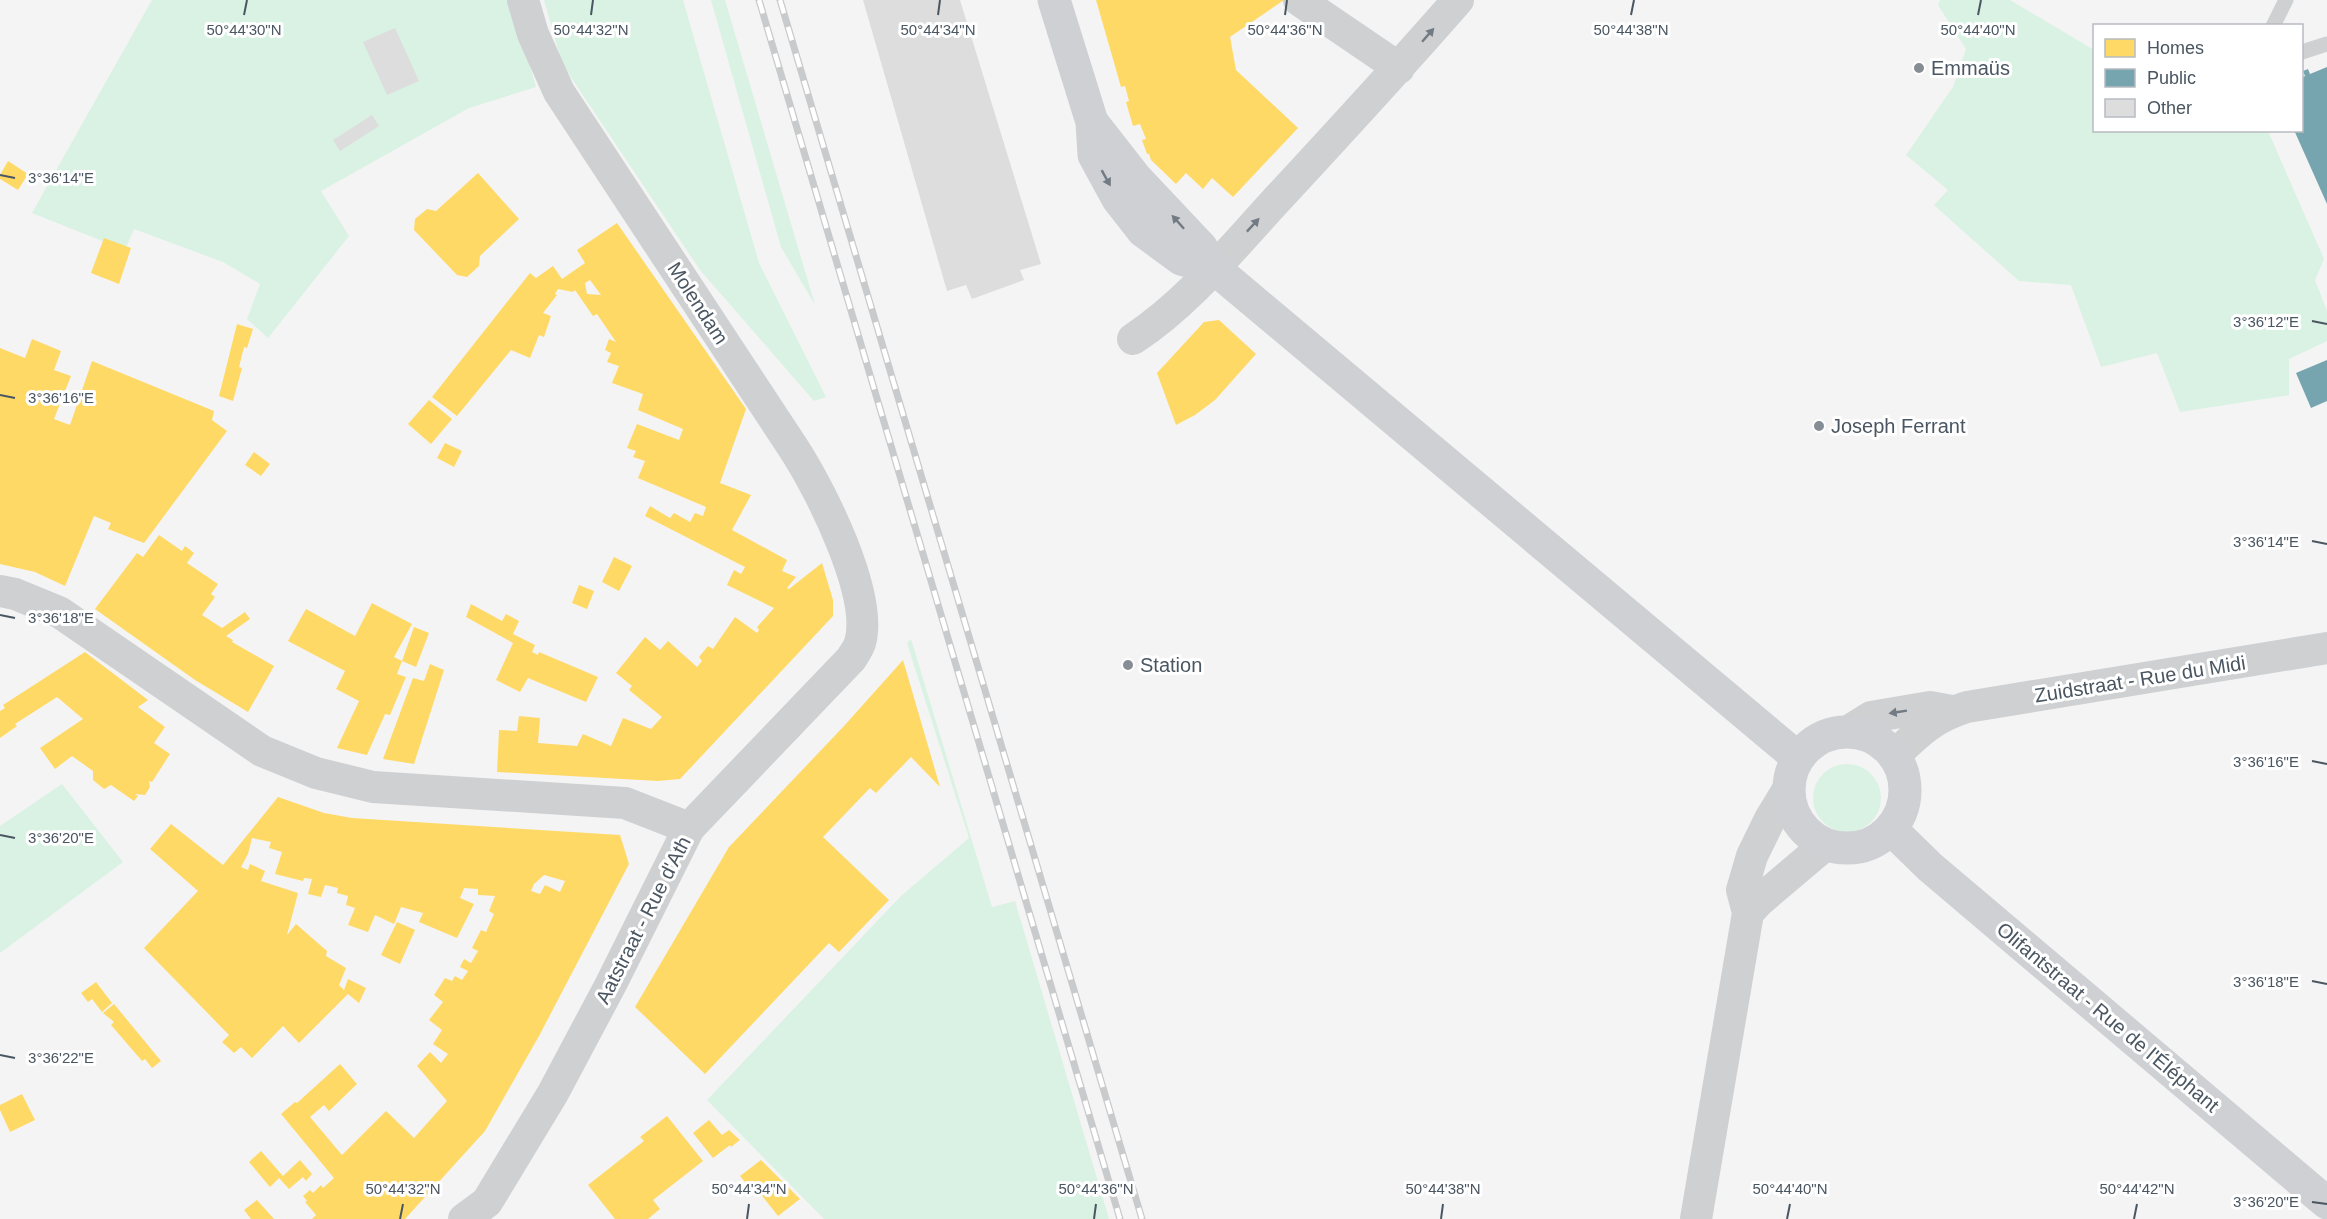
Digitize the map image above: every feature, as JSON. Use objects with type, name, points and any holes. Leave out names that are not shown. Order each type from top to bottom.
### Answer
[{"type":"street","name":"Molendam","points":[[523,0],[533,34],[559,92],[804,465],[823,500],[855,581],[861,611]]},
{"type":"street","points":[[1054,0],[1092,122],[1094,155],[1118,199],[1143,231],[1181,259],[1214,268],[1798,758]]},
{"type":"street","points":[[1299,0],[1399,68]]},
{"type":"street","points":[[1133,339],[1171,310],[1214,268],[1399,68],[1458,0]]},
{"type":"street","points":[[0,591],[15,594],[59,612],[262,751],[316,773],[373,787],[625,803],[689,828]]},
{"type":"street","name":"Aatstraat - Rue d'Ath","points":[[483,1213],[553,1092],[611,984],[689,828],[851,659],[860,643],[861,611]]},
{"type":"street","name":"Zuidstraat - Rue du Midi","points":[[1895,755],[1927,725],[1953,711],[1967,707],[2327,648]]},
{"type":"street","name":"Zuidstraat - Rue du Midi","points":[[1847,732],[1871,717],[1930,707],[1953,711]]},
{"type":"street","points":[[1696,1219],[1748,914],[1742,890],[1752,856],[1770,819],[1788,791],[1792,771],[1798,758],[1816,741],[1830,734],[1847,732],[1863,734],[1883,743],[1895,755],[1905,776],[1906,797],[1902,813],[1878,842],[1854,849],[1839,850],[1806,832],[1795,815],[1788,791]]},
{"type":"street","name":"Olifantstraat - Rue de l'Éléphant","points":[[1891,829],[1930,867],[2327,1203]]},
{"type":"street","points":[[1748,914],[1759,901],[1825,844]]},
{"type":"lane","points":[[2274,24],[2286,0]]},
{"type":"lane","points":[[2303,51],[2327,44]]},
{"type":"green space","points":[[152,0],[511,0],[536,87],[469,108],[321,191],[349,236],[268,338],[247,319],[260,284],[223,262],[134,229],[125,250],[32,213]]},
{"type":"green space","points":[[544,0],[683,0],[759,263],[826,397],[814,401],[700,270],[562,64]]},
{"type":"green space","points":[[711,0],[725,0],[815,305],[781,247]]},
{"type":"green space","points":[[1940,0],[2010,0],[2093,49],[2093,132],[2268,132],[2324,259],[2315,280],[2327,311],[2327,341],[2289,359],[2289,395],[2180,412],[2157,353],[2101,367],[2071,285],[2019,281],[1934,205],[1948,190],[1906,155],[1953,87],[1966,49],[1938,5]]},
{"type":"green space","points":[[911,639],[992,907],[1015,901],[1109,1219],[824,1219],[707,1100],[901,896],[969,838],[907,643]]},
{"type":"green space","points":[[1847,764],[1860,767],[1871,774],[1878,785],[1881,798],[1878,811],[1871,822],[1860,829],[1847,832],[1834,829],[1823,822],[1816,811],[1813,798],[1816,785],[1823,774],[1834,767]]},
{"type":"green space","points":[[62,784],[123,862],[0,953],[0,826]]},
{"type":"building: Homes","points":[[1096,0],[1284,0],[1230,37],[1236,70],[1298,128],[1233,197],[1212,178],[1203,189],[1186,173],[1176,184],[1151,160],[1142,140],[1146,139],[1140,124],[1133,126],[1126,102],[1129,101],[1125,86],[1121,87]]},
{"type":"building: Homes","points":[[8,161],[28,174],[18,190],[0,179]]},
{"type":"building: Homes","points":[[478,173],[519,219],[480,256],[479,266],[467,277],[457,275],[414,230],[415,219],[427,209],[436,211]]},
{"type":"building: Homes","points":[[617,223],[746,409],[720,483],[751,495],[732,530],[787,560],[782,571],[796,577],[787,588],[789,589],[822,563],[833,600],[833,616],[680,779],[658,781],[497,772],[499,730],[517,731],[519,716],[540,718],[538,743],[577,746],[583,734],[611,746],[623,718],[651,729],[662,717],[629,690],[632,686],[616,673],[645,637],[660,650],[668,641],[697,667],[702,661],[699,657],[708,646],[713,649],[735,617],[757,633],[759,630],[757,627],[774,608],[727,585],[734,570],[741,574],[745,567],[645,516],[650,506],[670,518],[674,513],[690,522],[695,513],[703,516],[706,507],[638,478],[645,461],[633,457],[636,451],[627,448],[637,424],[679,440],[683,429],[638,410],[643,394],[612,383],[619,366],[607,362],[611,353],[605,350],[609,339],[616,342],[597,314],[593,316],[575,290],[573,292],[558,289],[555,294],[557,295],[543,313],[551,316],[544,337],[539,335],[530,358],[511,350],[457,416],[432,397],[530,273],[536,278],[553,266],[562,279],[585,263],[577,250]],"holes":[[[590,280],[601,295],[587,294],[585,283]]]},
{"type":"building: Homes","points":[[104,238],[131,248],[119,284],[91,273]]},
{"type":"building: Homes","points":[[1219,320],[1256,354],[1215,400],[1195,415],[1176,425],[1157,373],[1204,322]]},
{"type":"building: Homes","points":[[237,324],[253,329],[247,348],[244,347],[239,367],[242,368],[233,401],[219,396]]},
{"type":"building: Homes","points":[[32,339],[61,351],[54,370],[71,376],[54,419],[70,425],[92,361],[214,411],[212,420],[227,431],[144,543],[108,529],[111,523],[94,516],[65,586],[35,572],[0,564],[0,348],[25,358]]},
{"type":"building: Homes","points":[[429,400],[452,419],[431,444],[408,424]]},
{"type":"building: Homes","points":[[445,443],[462,451],[454,467],[437,458]]},
{"type":"building: Homes","points":[[254,452],[270,464],[261,476],[245,465]]},
{"type":"building: Homes","points":[[159,535],[182,551],[185,546],[194,553],[187,563],[218,584],[211,594],[215,597],[202,615],[222,628],[245,612],[250,619],[226,636],[233,640],[232,642],[274,666],[248,712],[195,680],[95,609],[137,553],[143,557]]},
{"type":"building: Homes","points":[[614,557],[632,566],[619,591],[602,582]]},
{"type":"building: Homes","points":[[579,585],[594,591],[587,609],[572,603]]},
{"type":"building: Homes","points":[[372,603],[412,624],[394,657],[402,661],[397,674],[406,677],[390,715],[385,714],[367,755],[337,748],[359,701],[336,689],[345,671],[288,641],[306,609],[355,636]]},
{"type":"building: Homes","points":[[471,604],[502,621],[506,614],[519,621],[513,634],[535,645],[532,652],[538,655],[539,652],[598,677],[586,702],[528,678],[520,692],[496,680],[513,643],[466,617]]},
{"type":"building: Homes","points":[[414,627],[429,633],[416,667],[402,661]]},
{"type":"building: Homes","points":[[85,652],[148,700],[138,707],[165,727],[154,743],[170,754],[152,782],[149,781],[150,787],[145,795],[135,794],[138,796],[134,801],[111,785],[104,789],[93,780],[93,771],[72,756],[55,769],[40,748],[83,719],[57,697],[15,724],[17,726],[0,738],[0,711],[5,708],[3,705]]},
{"type":"building: Homes","points":[[903,660],[940,787],[911,757],[876,793],[870,788],[823,837],[889,900],[839,952],[829,943],[705,1074],[635,1007],[729,847]]},
{"type":"building: Homes","points":[[430,664],[444,670],[414,764],[383,759],[413,678],[424,681]]},
{"type":"building: Homes","points":[[278,797],[324,813],[352,818],[620,835],[629,864],[539,1036],[485,1131],[405,1219],[312,1219],[316,1215],[303,1196],[310,1190],[313,1193],[321,1185],[323,1188],[334,1178],[281,1114],[295,1102],[297,1103],[340,1064],[357,1084],[329,1111],[324,1105],[310,1117],[342,1155],[386,1111],[414,1138],[447,1101],[417,1066],[430,1052],[441,1063],[448,1054],[433,1044],[442,1030],[429,1020],[443,1002],[434,995],[445,978],[452,981],[455,976],[462,980],[468,971],[460,967],[464,959],[471,963],[478,951],[472,948],[481,930],[486,932],[494,914],[489,911],[495,896],[478,895],[478,889],[464,888],[460,898],[474,904],[457,938],[419,922],[423,913],[401,907],[394,924],[375,915],[368,932],[348,925],[355,908],[346,905],[348,896],[337,893],[338,888],[325,885],[321,897],[308,894],[312,879],[304,878],[303,881],[275,874],[282,852],[269,848],[271,842],[252,838],[248,854],[241,867],[248,870],[250,864],[265,871],[261,881],[298,893],[287,935],[296,924],[327,951],[326,956],[346,968],[339,985],[344,990],[348,979],[366,988],[359,1003],[348,994],[299,1043],[283,1026],[252,1058],[241,1047],[234,1053],[222,1042],[229,1035],[144,948],[198,891],[150,849],[171,824],[223,865]],"holes":[[[544,875],[565,881],[560,892],[545,885],[540,894],[531,891],[534,884]]]},
{"type":"building: Homes","points":[[397,922],[415,930],[400,964],[381,955]]},
{"type":"building: Homes","points":[[96,982],[112,1003],[102,1012],[92,999],[88,1002],[81,993]]},
{"type":"building: Homes","points":[[114,1004],[161,1061],[152,1068],[145,1059],[142,1061],[111,1025],[114,1022],[103,1013]]},
{"type":"building: Homes","points":[[22,1094],[35,1120],[10,1132],[0,1105]]},
{"type":"building: Homes","points":[[667,1116],[703,1161],[653,1200],[660,1209],[648,1219],[615,1219],[588,1185],[644,1141],[640,1137]]},
{"type":"building: Homes","points":[[709,1120],[722,1135],[729,1130],[740,1140],[713,1158],[693,1133]]},
{"type":"building: Homes","points":[[261,1151],[283,1176],[300,1160],[312,1174],[306,1181],[303,1177],[289,1189],[279,1178],[270,1187],[249,1162]]},
{"type":"building: Homes","points":[[761,1160],[800,1199],[778,1216],[759,1192],[756,1195],[740,1176]]},
{"type":"building: Homes","points":[[257,1200],[274,1219],[251,1219],[244,1210]]},
{"type":"building: Public","points":[[2327,67],[2327,204],[2295,132],[2303,132],[2303,77],[2305,76],[2303,71],[2308,69],[2310,74]]},
{"type":"building: Public","points":[[2327,360],[2327,401],[2311,408],[2296,373]]},
{"type":"building: Other","points":[[863,0],[960,0],[1041,264],[1020,270],[1024,280],[972,299],[966,285],[947,291]]},
{"type":"building: Other","points":[[395,28],[419,81],[387,95],[363,42]]},
{"type":"building: Other","points":[[372,115],[379,126],[340,151],[333,140]]},
{"type":"railway","points":[[759,0],[1120,1219]]},
{"type":"railway","points":[[780,0],[1142,1219]]},
{"type":"place","name":"Emmaüs","points":[[1919,68]]},
{"type":"place","name":"Joseph Ferrant","points":[[1819,426]]},
{"type":"place","name":"Station","points":[[1128,665]]}]
